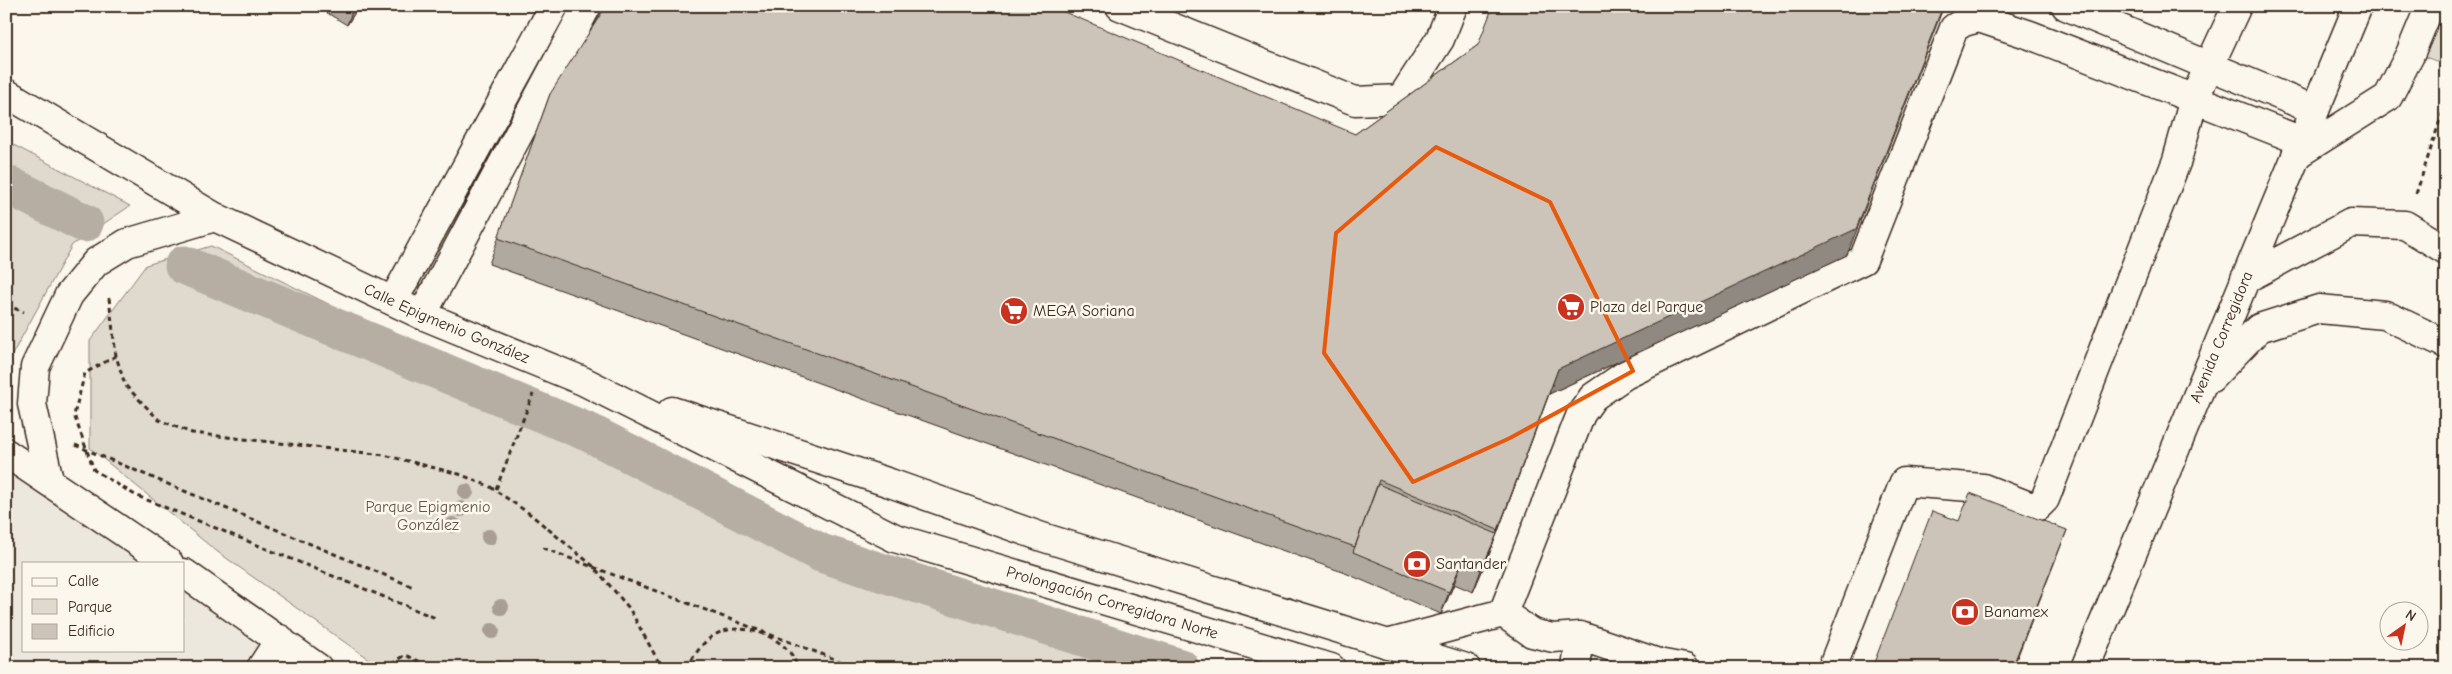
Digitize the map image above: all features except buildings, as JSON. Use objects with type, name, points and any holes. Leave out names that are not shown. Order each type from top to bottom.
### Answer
[{"type":"main road","points":[[393,301],[554,6]]},
{"type":"main road","points":[[422,315],[587,6]]},
{"type":"main road","points":[[1120,6],[1355,101],[1401,100],[1440,39],[1453,6]]},
{"type":"main road","points":[[2030,35],[2065,6],[2315,110]]},
{"type":"main road","points":[[1832,668],[1904,482],[1983,488],[2029,506],[2038,506],[2045,499],[2178,160],[2194,99],[2237,6]]},
{"type":"main road","name":"Avenida Corregidora","points":[[2085,668],[2358,6]]},
{"type":"main road","points":[[1503,613],[1581,414],[1593,397],[1625,375],[1863,260],[1954,28],[1964,22],[1979,18],[2030,35],[2194,99],[2299,148],[2388,97],[2410,54],[2430,6]]},
{"type":"main road","name":"Calle Epigmenio González","points":[[6,93],[215,217],[422,315],[583,381],[894,538]]},
{"type":"main road","points":[[49,480],[32,404],[35,367],[69,294],[96,262],[127,244],[215,217]]},
{"type":"main road","points":[[2245,279],[2352,222],[2405,225],[2446,250]]},
{"type":"main road","points":[[2201,388],[2259,328],[2320,309],[2385,315],[2446,344]]},
{"type":"main road","points":[[583,381],[890,483],[1042,537],[1466,668]]},
{"type":"main road","points":[[6,453],[49,480],[168,562]]},
{"type":"main road","name":"Prolongación Corregidora Norte","points":[[894,538],[1331,668]]},
{"type":"main road","points":[[185,574],[280,639],[318,668]]},
{"type":"main road","points":[[1387,644],[1503,613],[1532,633],[1553,638],[1580,636],[1657,665],[1685,668]]},
{"type":"main road","points":[[1576,668],[1580,636]]},
{"type":"main road","points":[[261,668],[280,639]]},
{"type":"path","points":[[2405,225],[2446,102]]},
{"type":"path","points":[[127,244],[108,288],[116,356],[125,385],[159,420],[192,433],[384,455],[459,474],[496,489],[593,566],[629,608],[662,668]]},
{"type":"path","points":[[116,356],[85,373],[74,415],[94,470],[135,495],[438,620]]},
{"type":"path","points":[[496,489],[535,388]]},
{"type":"path","points":[[86,449],[414,587]]},
{"type":"path","points":[[543,548],[858,668]]},
{"type":"path","points":[[687,668],[700,645],[724,631],[753,630],[779,641],[797,664],[797,668]]},
{"type":"path","points":[[384,668],[406,655],[433,668]]},
{"type":"path","points":[[498,662],[512,668]]},
{"type":"highlighted area","points":[[1436,147],[1550,202],[1633,371],[1510,438],[1413,482],[1324,353],[1336,233]]},
{"type":"shaded area","points":[[6,453],[168,562],[22,562],[22,652],[185,652],[185,574],[318,668],[6,668]]},
{"type":"green space","points":[[2446,6],[2446,65],[2423,56]]},
{"type":"green space","points":[[6,141],[130,206],[72,245],[6,366]]},
{"type":"green space","name":"Parque Epigmenio González","points":[[211,246],[373,326],[757,499],[816,552],[1168,668],[381,668],[215,550],[90,448],[90,341],[146,265]]},
{"type":"waterway","points":[[6,184],[84,223]]},
{"type":"waterway","points":[[184,265],[590,433],[821,553],[1180,668]]},
{"type":"place","name":"Plaza del Parque","points":[[1571,307]]},
{"type":"place","name":"MEGA Soriana","points":[[1014,311]]},
{"type":"place","name":"Santander","points":[[1417,564]]},
{"type":"place","name":"Banamex","points":[[1965,612]]}]
